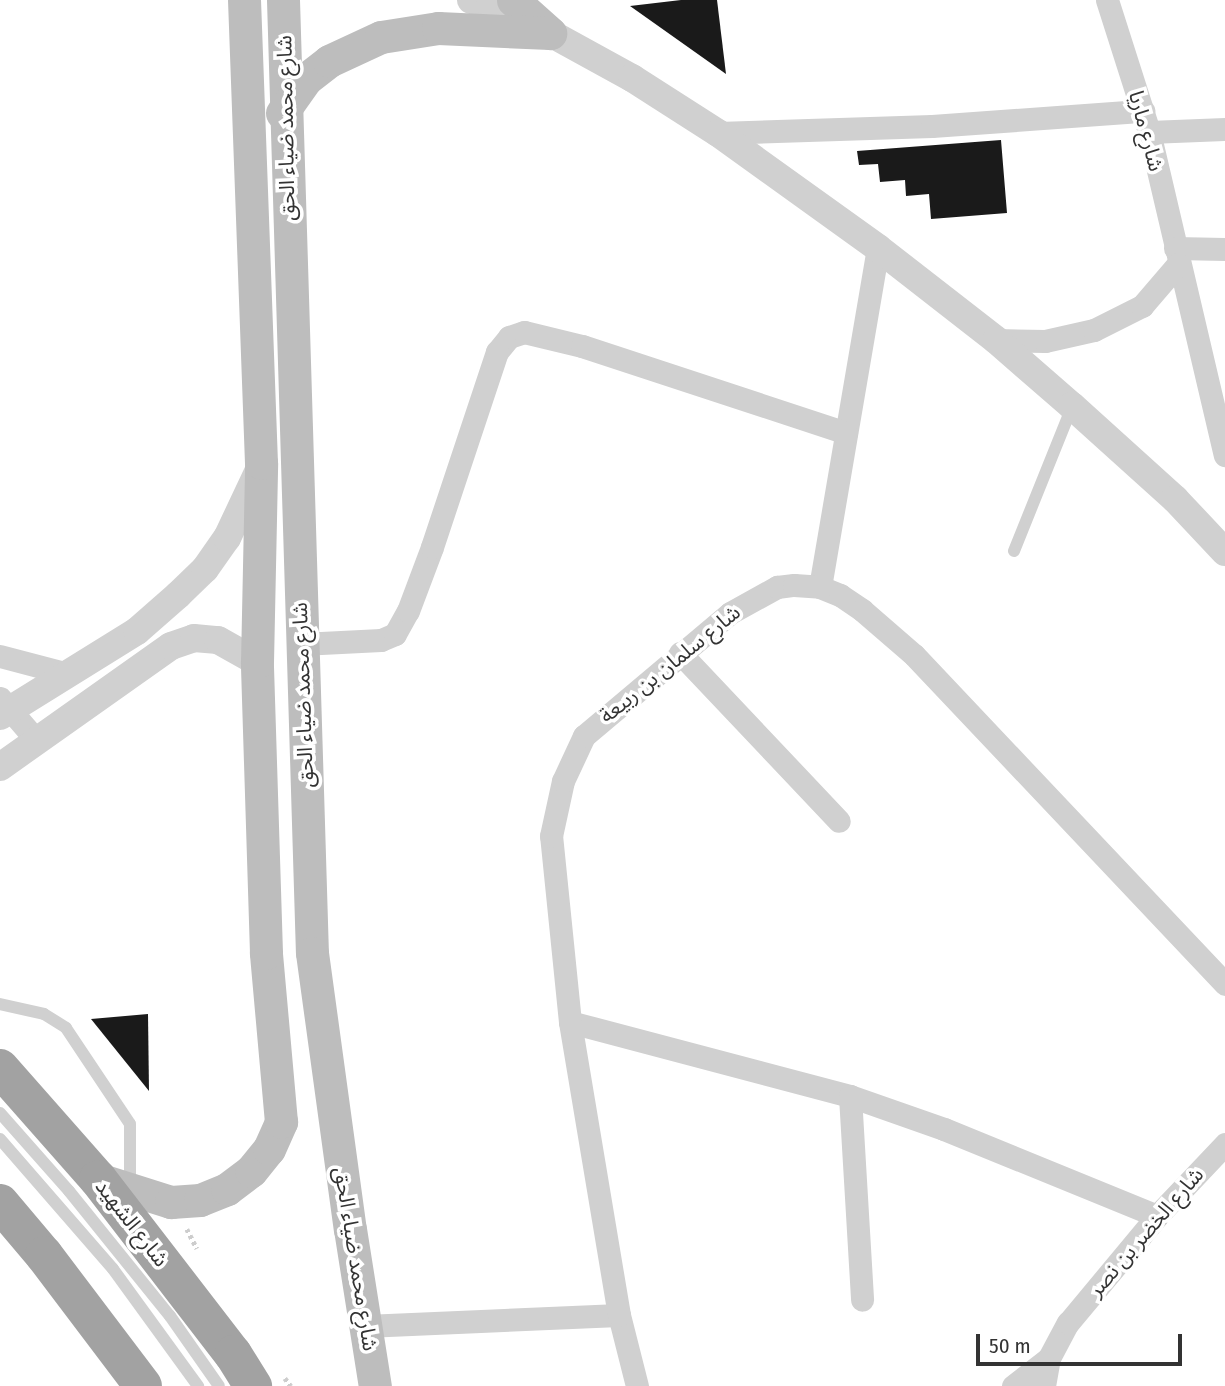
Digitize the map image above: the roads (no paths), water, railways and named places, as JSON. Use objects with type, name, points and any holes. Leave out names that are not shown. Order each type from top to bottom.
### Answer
[{"type":"highway","name":"شارع الشهيد","points":[[0,1068],[117,1193],[253,1386]]},
{"type":"highway","points":[[0,1203],[44,1255],[143,1386]]},
{"type":"main road","name":"شارع محمد ضياء الحق","points":[[117,1193],[171,1202],[200,1200],[228,1189],[251,1171],[269,1149],[281,1122],[266,953],[257,662],[261,463],[244,0]]},
{"type":"main road","name":"شارع محمد ضياء الحق","points":[[283,0],[312,953],[375,1386]]},
{"type":"main road","points":[[490,1],[550,33]]},
{"type":"main road","points":[[249,115],[285,112],[306,79],[354,47],[381,37],[438,27],[550,33]]},
{"type":"main road","points":[[266,953],[312,953]]},
{"type":"street","name":"شارع ماريا","points":[[1107,0],[1146,121],[1225,455]]},
{"type":"street","points":[[550,33],[632,78],[718,133],[878,248],[996,340],[1072,406],[1175,499],[1225,552]]},
{"type":"street","points":[[718,133],[1146,121],[1225,129]]},
{"type":"street","points":[[820,587],[878,248]]},
{"type":"street","points":[[996,340],[1045,341],[1094,330],[1142,306],[1176,256],[1225,248]]},
{"type":"street","points":[[301,643],[381,640],[395,634],[408,611],[432,547],[497,352],[509,337],[524,332],[582,346],[846,433]]},
{"type":"street","points":[[37,741],[3,708],[68,674],[137,631],[205,569],[244,506],[261,463]]},
{"type":"street","name":"شارع سلمان بن ربيعة","points":[[638,1386],[619,1315],[570,1022],[551,836],[563,781],[584,736],[730,613],[777,587],[820,587],[840,594],[862,610],[914,655],[1225,984]]},
{"type":"street","points":[[0,767],[171,646],[194,638],[218,640],[257,662]]},
{"type":"street","points":[[680,653],[839,821]]},
{"type":"street","points":[[0,656],[68,674]]},
{"type":"street","points":[[570,1022],[850,1096],[944,1129],[1157,1216]]},
{"type":"street","points":[[850,1096],[862,1300]]},
{"type":"street","name":"شارع الخضر بن نصر","points":[[1049,1358],[1076,1313],[1157,1216],[1225,1144]]},
{"type":"street","points":[[365,1325],[619,1315]]},
{"type":"street","points":[[1013,1386],[1049,1358]]},
{"type":"street","points":[[1044,1386],[1049,1358]]},
{"type":"lane","points":[[1014,551],[1072,406]]},
{"type":"lane","points":[[0,1004],[44,1014],[66,1028],[130,1124],[117,1193]]},
{"type":"lane","points":[[0,1114],[69,1191],[170,1316],[219,1386]]},
{"type":"lane","points":[[0,1139],[113,1269],[198,1386]]}]
